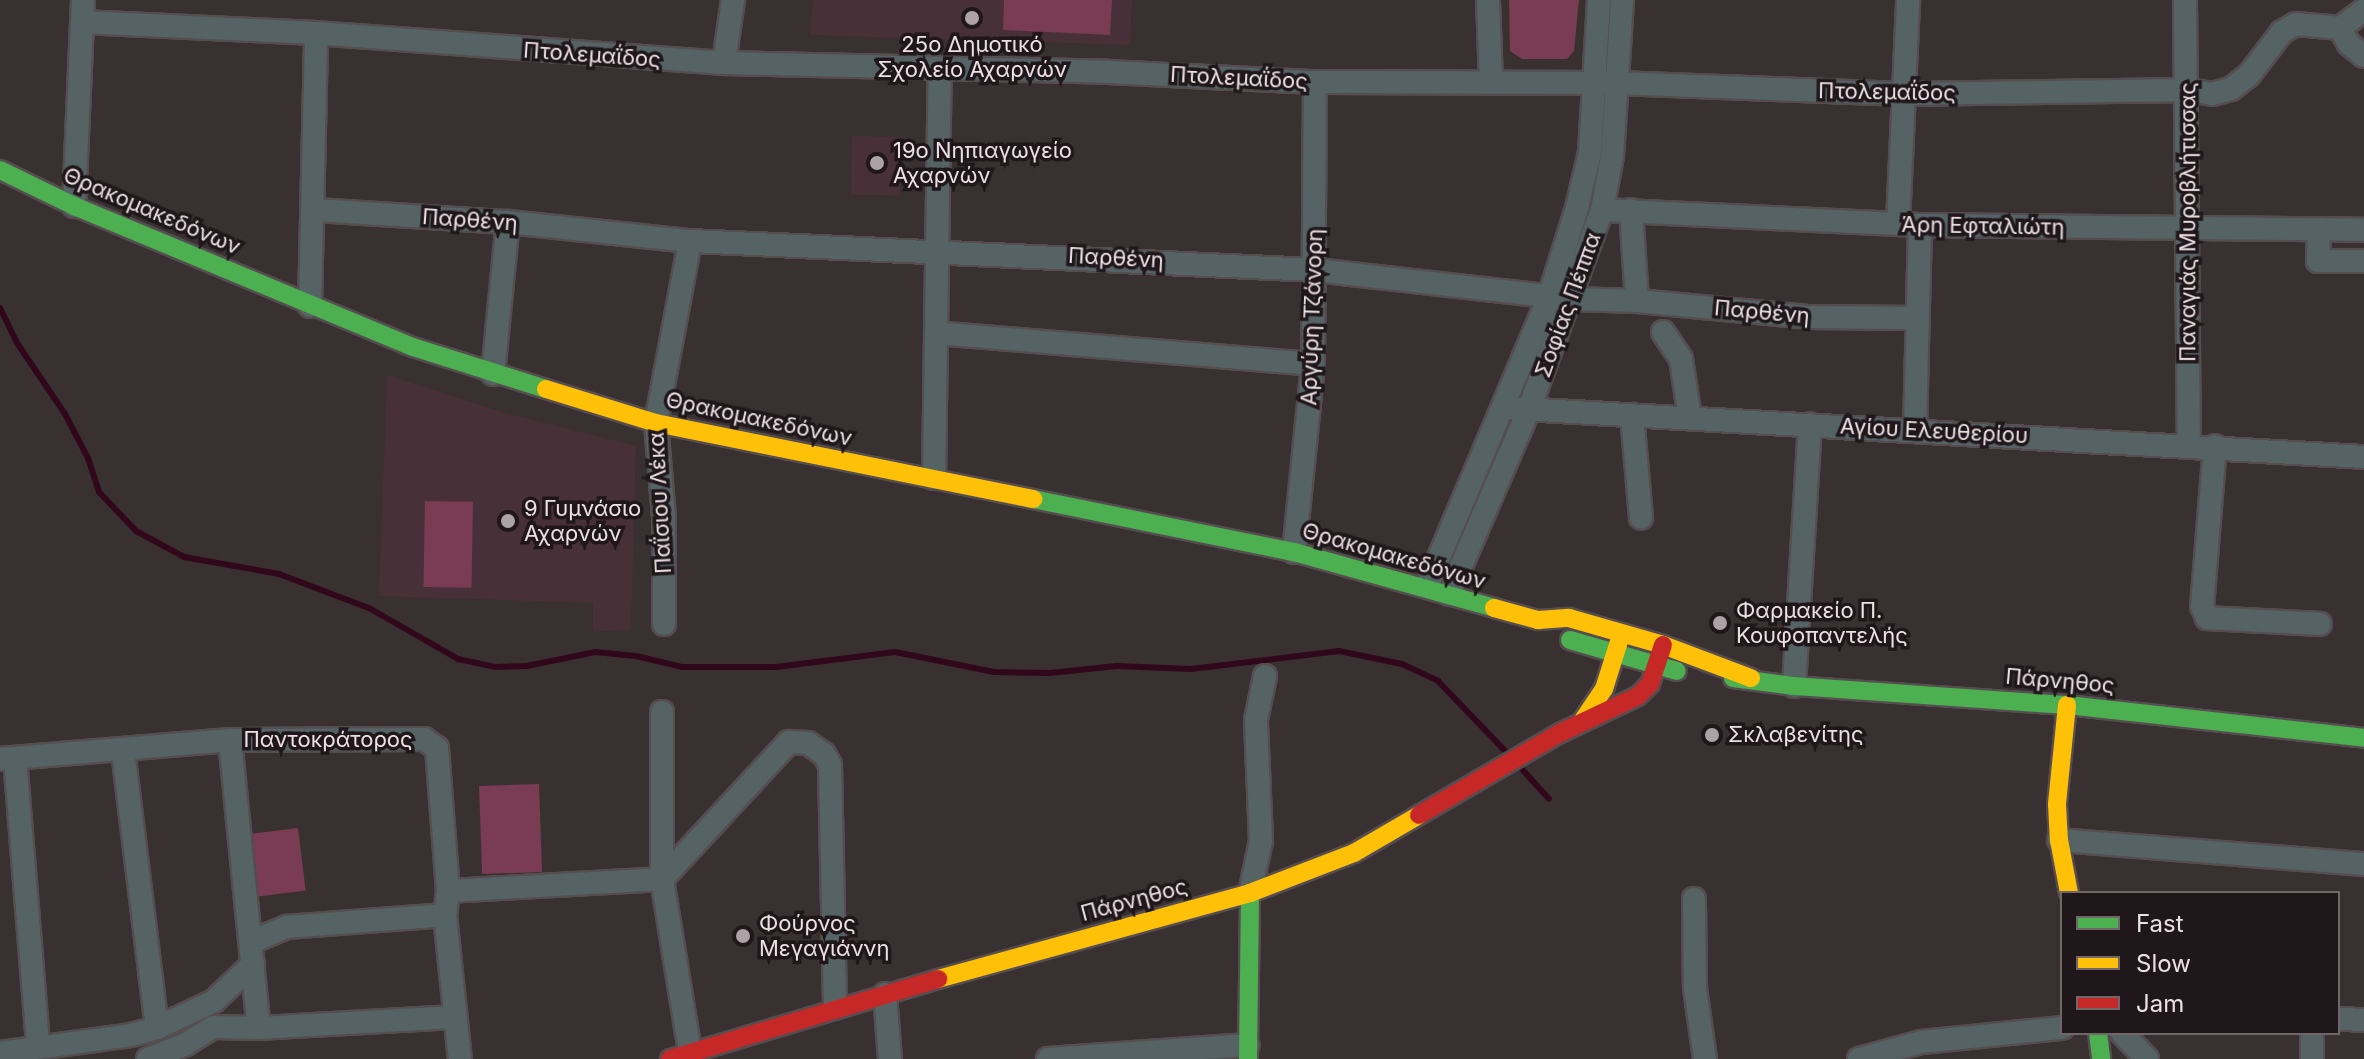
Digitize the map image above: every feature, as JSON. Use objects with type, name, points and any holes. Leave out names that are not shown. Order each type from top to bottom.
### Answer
[{"type":"main road","name":"Θρακομακεδόνων","points":[[0,170],[74,206],[413,347],[656,423],[1294,552],[1427,586],[1538,620],[1564,638],[1615,654]]},
{"type":"main road","name":"Θρακομακεδόνων","points":[[1538,620],[1569,618],[1621,634]]},
{"type":"main road","name":"Πάρνηθος","points":[[1583,720],[1604,689],[1621,634],[1663,645],[1751,678],[1794,686],[2067,705],[2364,738]]},
{"type":"main road","name":"Πάρνηθος","points":[[684,1057],[835,1007],[1250,893],[1354,853],[1583,720],[1638,696],[1650,684],[1663,645]]},
{"type":"main road","name":"Πάρνηθος","points":[[1615,654],[1713,678],[1751,678]]},
{"type":"main road","points":[[2067,705],[2057,804],[2059,840],[2069,891]]},
{"type":"main road","points":[[1248,1052],[1250,893]]},
{"type":"main road","points":[[2098,1035],[2101,1059]]},
{"type":"street","points":[[724,63],[733,0]]},
{"type":"street","points":[[1488,0],[1491,82]]},
{"type":"street","name":"Σοφίας Πέππα","points":[[1449,594],[1529,409],[1572,299],[1602,210],[1612,156],[1599,0]]},
{"type":"street","name":"Σοφίας Πέππα","points":[[1427,586],[1549,297],[1590,152],[1622,0]]},
{"type":"street","points":[[1908,0],[1904,94],[1909,224],[1917,318],[1915,430]]},
{"type":"street","name":"Παναγιάς Μυροβλήτισσας","points":[[2185,0],[2189,445]]},
{"type":"street","points":[[2364,10],[2340,28],[2349,44],[2364,56]]},
{"type":"street","points":[[74,206],[82,11]]},
{"type":"street","name":"Πτολεμαΐδος","points":[[82,11],[316,33],[724,63],[1315,82],[1606,83],[1904,94],[2188,90],[2212,94],[2231,89],[2249,75],[2282,32],[2296,24],[2340,28]]},
{"type":"street","points":[[310,306],[315,210],[316,33]]},
{"type":"street","points":[[934,478],[940,68]]},
{"type":"street","name":"Αργύρη Τζάνορη","points":[[1294,552],[1313,364],[1315,82]]},
{"type":"street","name":"Παρθένη","points":[[315,210],[508,222],[690,241],[937,250],[1315,270],[1572,299],[1637,301],[1808,317],[1917,318]]},
{"type":"street","name":"Άρη Εφταλιώτη","points":[[1602,210],[1909,224],[2364,230]]},
{"type":"street","points":[[1631,210],[1637,301]]},
{"type":"street","points":[[493,374],[508,222]]},
{"type":"street","points":[[2319,229],[2318,261],[2364,261]]},
{"type":"street","name":"Παΐσιου Λέκα","points":[[664,624],[664,517],[656,423],[690,241]]},
{"type":"street","points":[[1663,332],[1681,359],[1690,418]]},
{"type":"street","points":[[936,333],[1313,364]]},
{"type":"street","name":"Αγίου Ελευθερίου","points":[[1504,408],[2215,446],[2364,457]]},
{"type":"street","points":[[1632,415],[1641,518]]},
{"type":"street","points":[[1794,686],[1810,424]]},
{"type":"street","points":[[2215,446],[2202,606],[2207,618],[2320,624]]},
{"type":"street","points":[[1250,893],[1261,841],[1256,720],[1265,676]]},
{"type":"street","points":[[662,712],[662,879],[684,1057]]},
{"type":"street","name":"Παντοκράτορος","points":[[7,758],[230,740],[424,739],[437,748],[448,891],[445,915],[453,1017],[460,1059]]},
{"type":"street","points":[[230,740],[259,1028]]},
{"type":"street","points":[[448,891],[662,879],[789,742],[808,743],[824,754],[830,765],[835,1007]]},
{"type":"street","points":[[123,751],[157,1028]]},
{"type":"street","points":[[7,758],[38,1047]]},
{"type":"street","points":[[2059,840],[2364,864]]},
{"type":"street","points":[[1694,899],[1695,988],[1705,1059]]},
{"type":"street","points":[[0,1053],[131,1035],[157,1028],[214,1001],[252,953],[287,927],[445,915]]},
{"type":"street","points":[[885,994],[890,1059]]},
{"type":"street","points":[[148,1059],[186,1044],[213,1027],[259,1028],[453,1017]]},
{"type":"street","points":[[2340,1019],[2364,1020]]},
{"type":"street","points":[[1859,1059],[1921,1042],[2060,1028]]},
{"type":"street","points":[[2312,1035],[2312,1059]]},
{"type":"street","points":[[1048,1059],[1248,1052]]},
{"type":"shaded area","name":"25ο Δημοτικό Σχολείο Αχαρνών","points":[[813,0],[1132,0],[1130,45],[810,35]]},
{"type":"shaded area","points":[[1004,0],[1112,0],[1110,35],[1003,30]]},
{"type":"shaded area","points":[[1509,0],[1579,0],[1574,51],[1567,59],[1522,59],[1510,51]]},
{"type":"shaded area","name":"19ο Νηπιαγωγείο Αχαρνών","points":[[852,136],[901,137],[900,196],[851,195]]},
{"type":"shaded area","name":"9 Γυμνάσιο Αχαρνών","points":[[387,375],[505,413],[636,446],[631,629],[593,632],[593,603],[379,596]]},
{"type":"shaded area","points":[[425,501],[473,502],[471,588],[423,587]]},
{"type":"shaded area","points":[[539,784],[542,872],[482,874],[479,786]]},
{"type":"shaded area","points":[[298,828],[306,891],[258,896],[250,834]]},
{"type":"waterway","points":[[0,308],[17,343],[65,414],[88,458],[99,492],[136,531],[184,557],[279,574],[369,608],[458,659],[495,667],[527,666],[595,652],[636,656],[682,667],[776,667],[895,652],[994,672],[1050,673],[1117,666],[1191,669],[1339,651],[1402,664],[1438,681],[1507,753]]},
{"type":"waterway","points":[[1520,767],[1549,799]]},
{"type":"traffic: fast","points":[[0,170],[74,206],[413,347],[546,389]]},
{"type":"traffic: fast","points":[[1033,499],[1294,552],[1494,608]]},
{"type":"traffic: fast","points":[[1570,640],[1677,671]]},
{"type":"traffic: fast","points":[[1733,678],[1794,686],[2067,705],[2364,738]]},
{"type":"traffic: fast","points":[[1248,1059],[1250,893]]},
{"type":"traffic: fast","points":[[2098,1035],[2101,1059]]},
{"type":"traffic: slow","points":[[546,389],[656,423],[1033,499]]},
{"type":"traffic: slow","points":[[1494,608],[1538,620],[1569,618],[1663,645],[1751,678]]},
{"type":"traffic: slow","points":[[1583,720],[1604,689],[1621,635]]},
{"type":"traffic: slow","points":[[2067,705],[2057,804],[2059,840],[2069,891]]},
{"type":"traffic: slow","points":[[938,979],[1250,893],[1354,853],[1419,815]]},
{"type":"traffic: jam","points":[[1419,815],[1560,733],[1638,696],[1650,684],[1663,645]]},
{"type":"traffic: jam","points":[[670,1059],[938,979]]},
{"type":"place","name":"25ο Δημοτικό Σχολείο Αχαρνών","points":[[972,18]]},
{"type":"place","name":"19ο Νηπιαγωγείο Αχαρνών","points":[[877,163]]},
{"type":"place","name":"9 Γυμνάσιο Αχαρνών","points":[[508,521]]},
{"type":"place","name":"Φαρμακείο Π. Κουφοπαντελής","points":[[1720,623]]},
{"type":"place","name":"Σκλαβενίτης","points":[[1712,735]]},
{"type":"place","name":"Φούρνος Μεγαγιάννη","points":[[743,936]]}]
